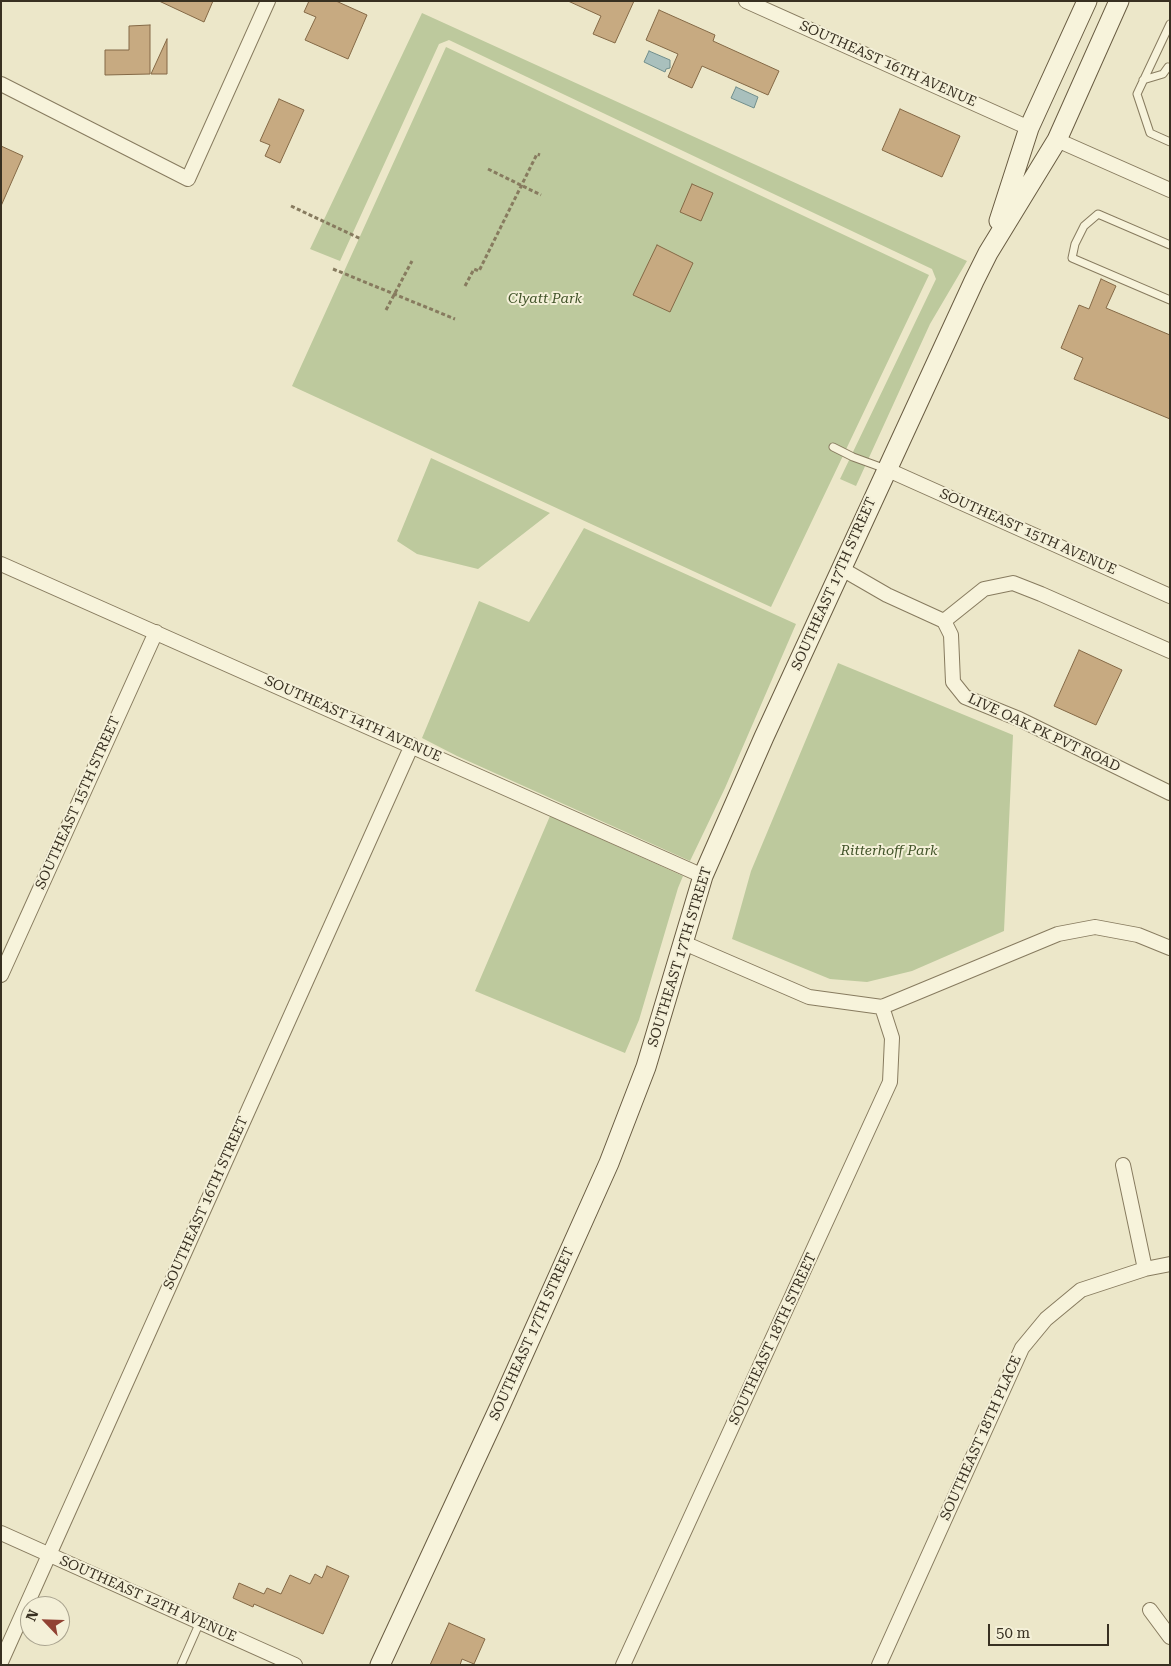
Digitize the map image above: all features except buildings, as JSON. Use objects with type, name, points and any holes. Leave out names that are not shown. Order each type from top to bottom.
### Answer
[{"type":"main road","name":"SOUTHEAST 17TH STREET","points":[[988,253],[1029,128],[1087,1]]},
{"type":"main road","name":"SOUTHEAST 17TH STREET","points":[[380,1665],[609,1164],[646,1067],[703,876],[764,737],[886,469],[988,253],[1056,140],[1119,1]]},
{"type":"street","points":[[1,84],[188,178],[268,1]]},
{"type":"street","name":"SOUTHEAST 16TH AVENUE","points":[[746,1],[1029,128]]},
{"type":"street","points":[[1056,140],[1170,190]]},
{"type":"street","name":"SOUTHEAST 15TH AVENUE","points":[[886,469],[1170,596]]},
{"type":"street","name":"SOUTHEAST 14TH AVENUE","points":[[1,564],[412,745],[703,876]]},
{"type":"street","points":[[842,569],[887,595],[944,621],[984,589],[1014,583],[1170,651]]},
{"type":"street","name":"LIVE OAK PK PVT ROAD","points":[[944,621],[951,635],[953,682],[965,697],[1019,719],[1170,793]]},
{"type":"street","name":"SOUTHEAST 15TH STREET","points":[[1,975],[156,632]]},
{"type":"street","name":"SOUTHEAST 16TH STREET","points":[[1,1662],[412,745]]},
{"type":"street","points":[[684,943],[809,997],[882,1007],[1058,934],[1095,927],[1138,935],[1170,948]]},
{"type":"street","name":"SOUTHEAST 18TH STREET","points":[[623,1665],[890,1082],[892,1038],[882,1007]]},
{"type":"street","points":[[1124,1164],[1145,1269]]},
{"type":"street","name":"SOUTHEAST 18TH PLACE","points":[[879,1665],[1022,1348],[1046,1319],[1081,1290],[1145,1269],[1170,1264]]},
{"type":"street","name":"SOUTHEAST 12TH AVENUE","points":[[1,1533],[295,1665]]},
{"type":"street","points":[[1150,1610],[1170,1637]]},
{"type":"lane","points":[[1169,28],[1137,94],[1150,133],[1170,142]]},
{"type":"lane","points":[[1143,80],[1163,74],[1168,67]]},
{"type":"lane","points":[[1170,245],[1098,214],[1084,226],[1075,244],[1072,258],[1170,300]]},
{"type":"lane","points":[[833,447],[852,457],[886,469]]},
{"type":"lane","points":[[182,1665],[200,1622]]},
{"type":"path","points":[[465,286],[474,269],[479,271],[537,154],[540,155]]},
{"type":"path","points":[[488,170],[541,195]]},
{"type":"path","points":[[291,206],[361,239]]},
{"type":"path","points":[[386,310],[412,261]]},
{"type":"path","points":[[333,269],[455,319]]},
{"type":"green space","points":[[422,13],[967,261],[930,324],[856,486],[840,479],[936,279],[932,269],[449,40],[439,44],[340,261],[310,249]]},
{"type":"green space","name":"Clyatt Park","points":[[446,47],[929,275],[771,607],[292,386]]},
{"type":"green space","points":[[431,458],[550,513],[478,569],[417,554],[397,541]]},
{"type":"green space","points":[[584,528],[796,624],[725,788],[690,861],[457,756],[422,738],[479,601],[529,622]]},
{"type":"green space","name":"Ritterhoff Park","points":[[838,663],[1013,735],[1004,931],[912,971],[867,982],[830,979],[732,939],[751,871]]},
{"type":"green space","points":[[550,816],[683,876],[639,1020],[625,1053],[475,991]]},
{"type":"water","points":[[649,51],[670,60],[670,68],[666,69],[665,72],[644,62]]},
{"type":"water","points":[[736,87],[758,97],[754,108],[731,98]]}]
